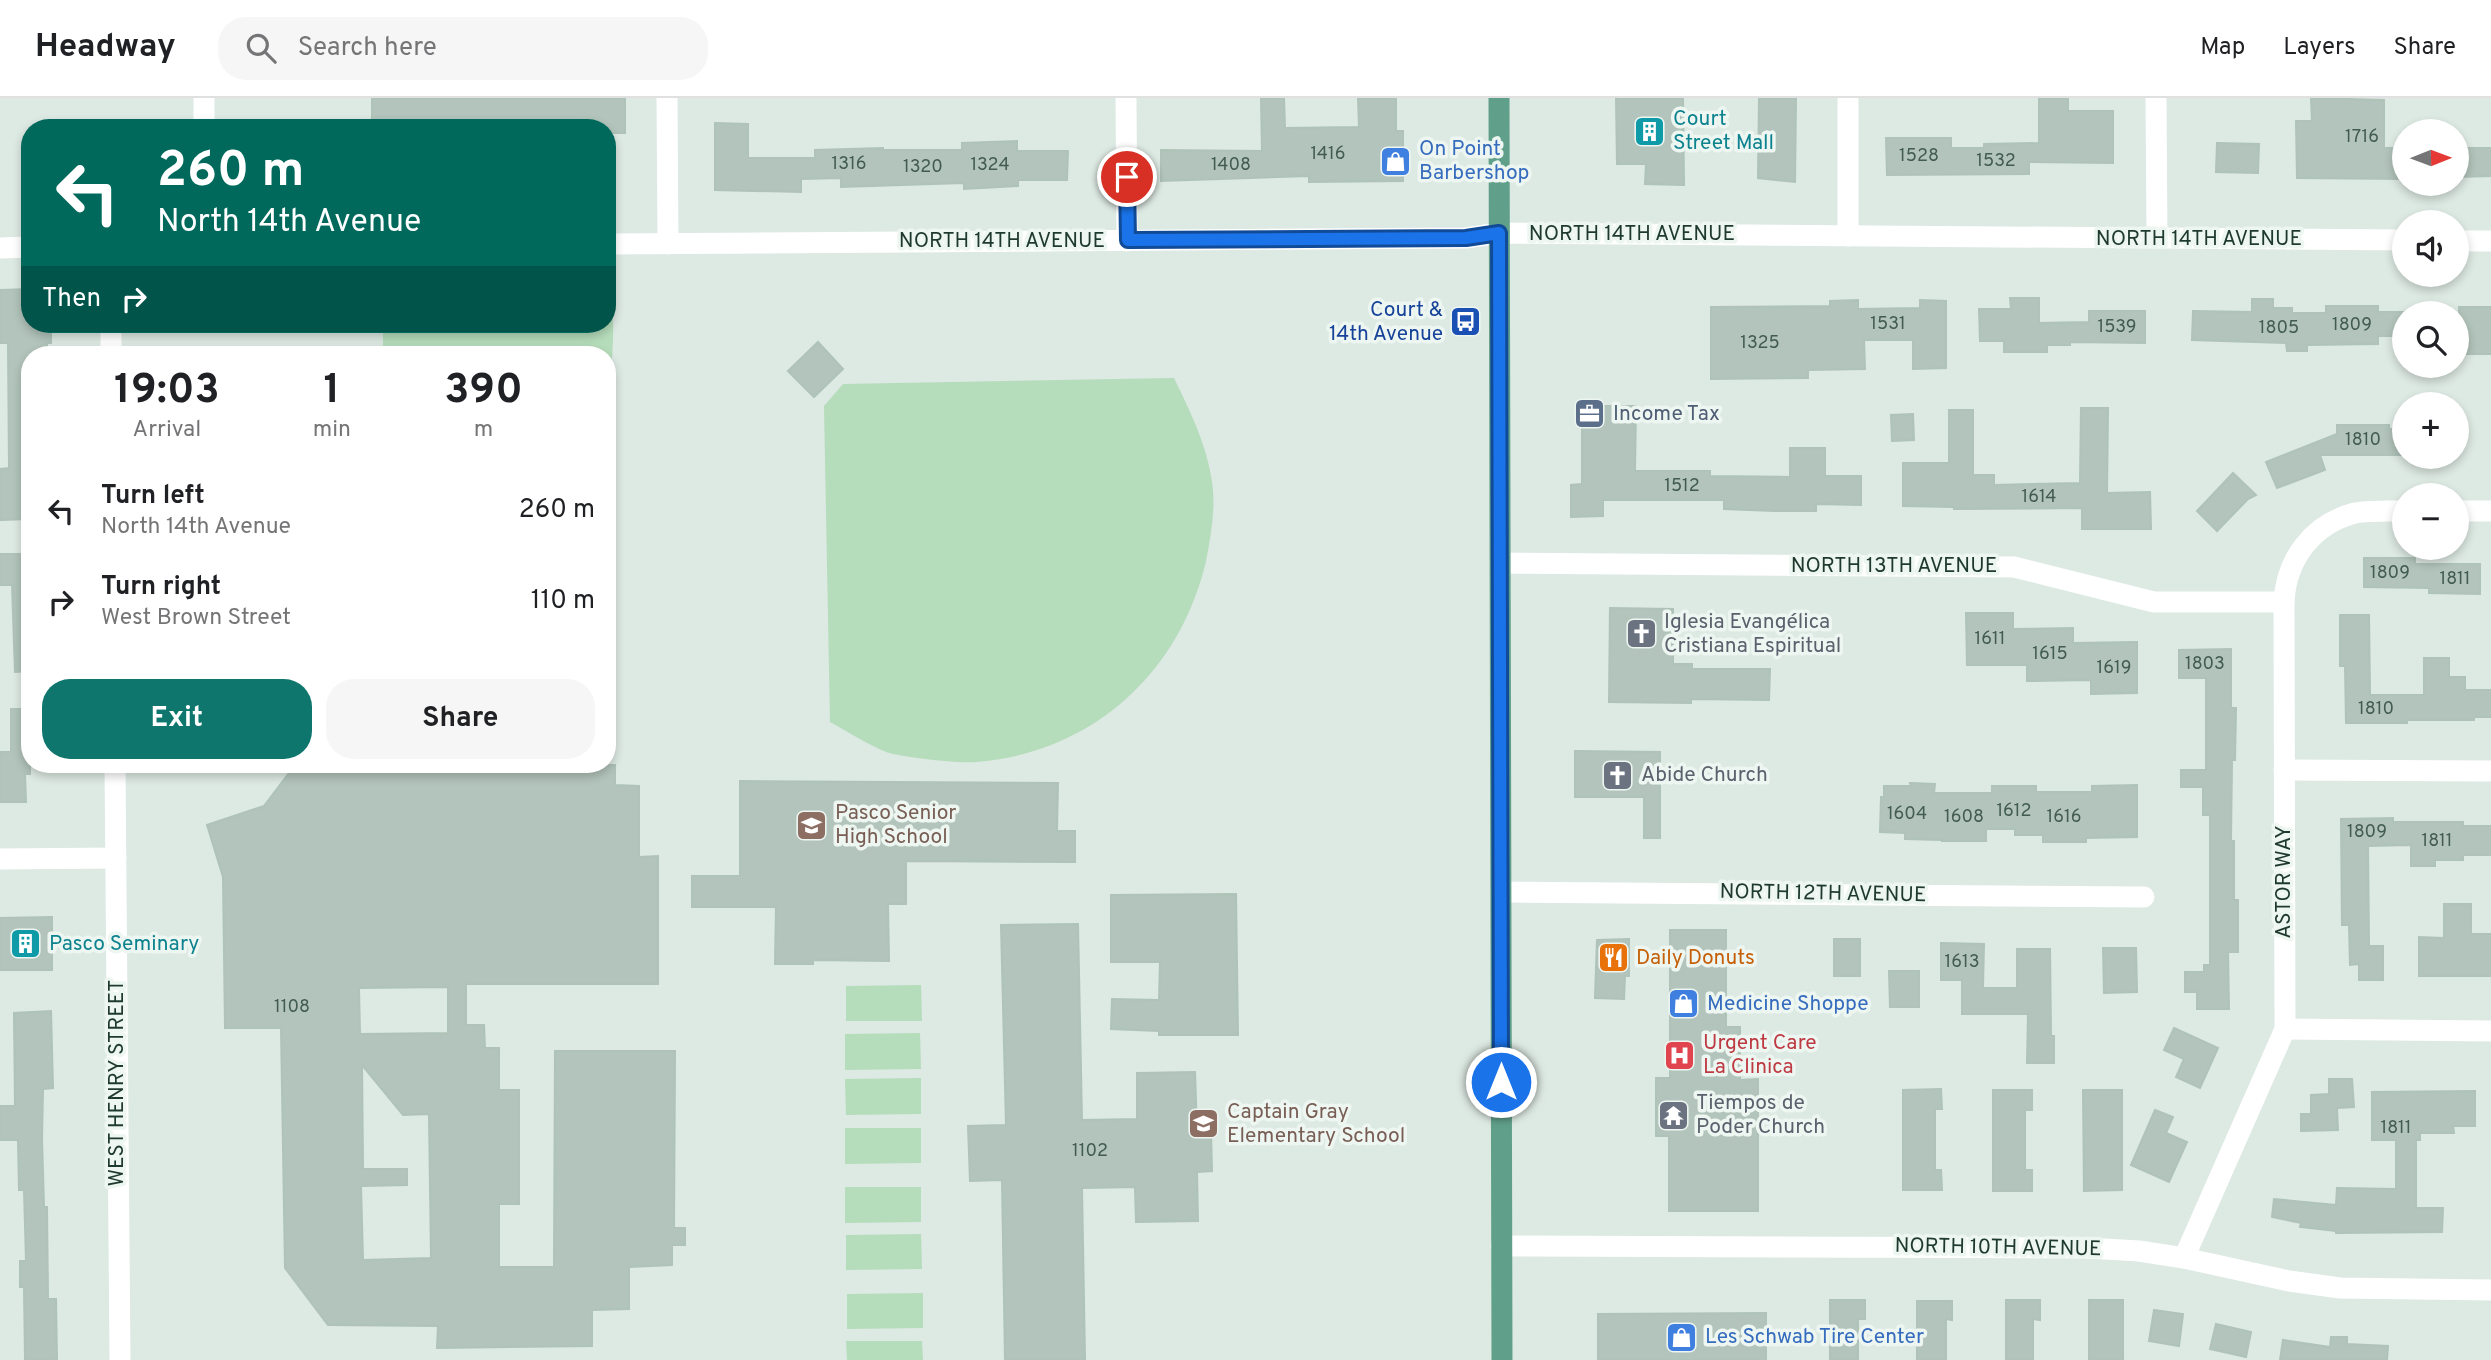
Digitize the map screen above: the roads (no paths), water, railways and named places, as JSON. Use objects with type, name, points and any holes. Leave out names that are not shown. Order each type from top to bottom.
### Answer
[{"type":"main road","points":[[1499,98],[1502,1360]]},
{"type":"street","points":[[204,98],[204,119]]},
{"type":"street","points":[[667,98],[668,243]]},
{"type":"street","points":[[1126,98],[1128,240]]},
{"type":"street","points":[[1848,98],[1848,236]]},
{"type":"street","points":[[2156,98],[2157,239]]},
{"type":"street","name":"NORTH 14TH AVENUE","points":[[616,244],[1466,238],[1499,233],[2392,240]]},
{"type":"street","points":[[2469,241],[2491,241]]},
{"type":"street","points":[[0,248],[21,247]]},
{"type":"street","name":"ASTOR WAY","points":[[2185,1258],[2285,1029],[2284,602],[2289,573],[2308,540],[2322,528],[2351,515],[2392,511]]},
{"type":"street","points":[[2469,511],[2491,511]]},
{"type":"street","name":"NORTH 13TH AVENUE","points":[[1500,563],[2014,567],[2154,603],[2284,602]]},
{"type":"street","points":[[2284,770],[2491,772]]},
{"type":"street","name":"WEST HENRY STREET","points":[[115,773],[120,1360]]},
{"type":"street","points":[[0,859],[116,858]]},
{"type":"street","name":"NORTH 12TH AVENUE","points":[[1501,892],[2144,897]]},
{"type":"street","points":[[2285,1029],[2491,1031]]},
{"type":"street","name":"NORTH 10TH AVENUE","points":[[1501,1246],[2088,1248],[2138,1251],[2185,1258],[2289,1281],[2340,1287],[2491,1290]]},
{"type":"place","name":"Court Street Mall","points":[[1650,131]]},
{"type":"place","name":"On Point Barbershop","points":[[1396,161]]},
{"type":"place","name":"Court & 14th Avenue","points":[[1466,322]]},
{"type":"place","name":"Income Tax","points":[[1590,414]]},
{"type":"place","name":"Iglesia Evangélica Cristiana Espiritual","points":[[1641,634]]},
{"type":"place","name":"Abide Church","points":[[1618,775]]},
{"type":"place","name":"Pasco Senior High School","points":[[812,825]]},
{"type":"place","name":"Pasco Seminary","points":[[26,944]]},
{"type":"place","name":"Daily Donuts","points":[[1613,958]]},
{"type":"place","name":"Medicine Shoppe","points":[[1684,1004]]},
{"type":"place","name":"Urgent Care La Clinica","points":[[1680,1055]]},
{"type":"place","name":"Tiempos de Poder Church","points":[[1673,1115]]},
{"type":"place","name":"Captain Gray Elementary School","points":[[1204,1124]]},
{"type":"place","name":"Les Schwab Tire Center","points":[[1682,1337]]}]
